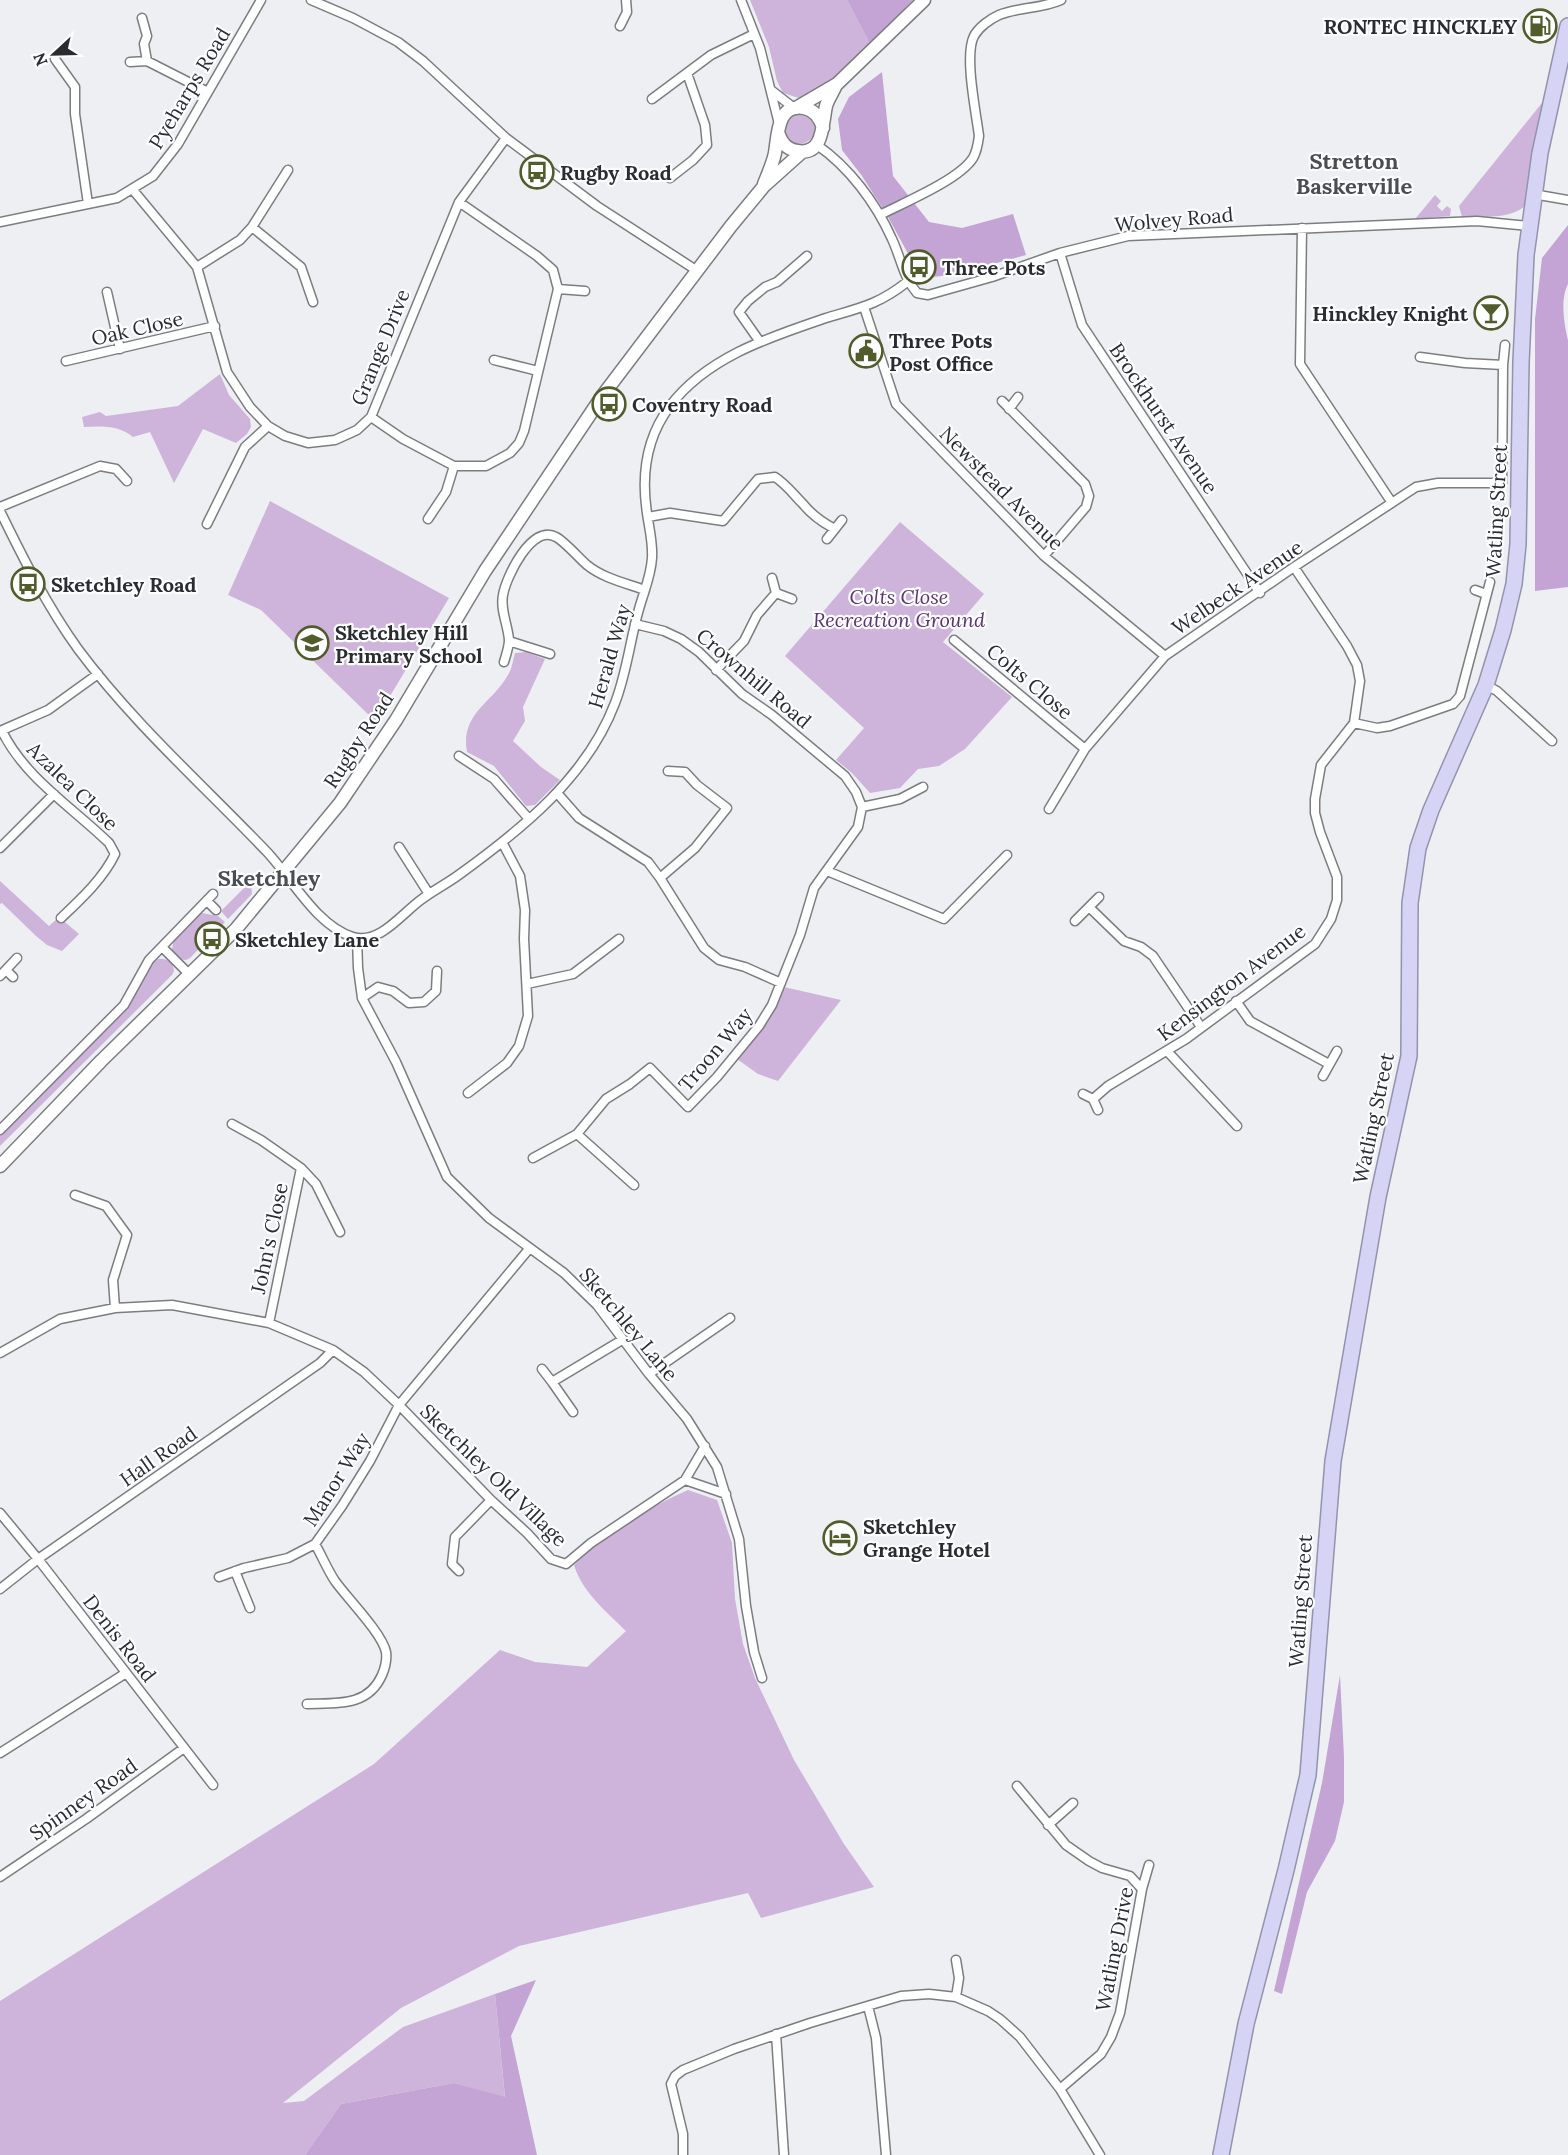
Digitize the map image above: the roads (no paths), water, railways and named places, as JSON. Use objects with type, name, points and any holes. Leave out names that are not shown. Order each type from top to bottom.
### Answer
[{"type":"highway","name":"Watling Street","points":[[1221,2155],[1246,2024],[1308,1774],[1333,1461],[1382,1177],[1409,1056],[1412,879],[1418,848],[1431,810],[1486,685],[1514,584],[1518,544],[1521,362],[1526,255],[1533,194],[1568,26]]},
{"type":"main road","points":[[837,84],[826,104],[822,137],[817,145],[802,152],[786,147],[780,140],[778,128],[784,114],[837,84],[924,0]]},
{"type":"main road","points":[[795,108],[811,110],[821,120],[823,128]]},
{"type":"main road","name":"Rugby Road","points":[[764,186],[775,155],[778,128]]},
{"type":"main road","name":"Rugby Road","points":[[0,1166],[101,1061],[236,929],[284,873],[353,785],[396,720],[485,571],[603,395],[696,270],[764,186],[802,152]]},
{"type":"street","name":"Pyeharps Road","points":[[0,222],[117,198],[153,176],[178,144],[261,0]]},
{"type":"street","points":[[311,0],[353,18],[398,42],[423,61],[506,138],[597,206],[696,270]]},
{"type":"street","points":[[620,26],[627,12],[626,0]]},
{"type":"street","points":[[741,0],[754,33],[771,90],[778,128]]},
{"type":"street","points":[[880,215],[927,192],[965,167],[973,159],[979,136],[970,52],[975,35],[981,27],[999,15],[1045,6],[1061,0]]},
{"type":"street","points":[[142,18],[147,36],[144,44],[147,61]]},
{"type":"street","points":[[652,99],[711,55],[754,33]]},
{"type":"street","points":[[56,58],[75,87],[75,114],[88,204]]},
{"type":"street","points":[[130,62],[147,61],[208,92]]},
{"type":"street","points":[[670,178],[693,160],[707,144],[705,125],[687,73]]},
{"type":"street","points":[[771,90],[795,108]]},
{"type":"street","name":"Grange Drive","points":[[132,190],[197,267],[227,372],[250,407],[268,426],[285,436],[308,443],[335,440],[357,430],[371,417],[459,202],[506,138]]},
{"type":"street","points":[[807,256],[777,282],[765,287],[739,312],[760,342],[864,307],[889,296],[907,282],[901,259],[880,215],[854,179],[817,145]]},
{"type":"street","points":[[197,267],[240,240],[252,227],[288,170]]},
{"type":"street","points":[[1533,194],[1568,200]]},
{"type":"street","points":[[371,417],[403,439],[454,466],[486,466],[510,453],[519,443],[524,431],[558,289],[553,270],[537,256],[459,202]]},
{"type":"street","name":"Wolvey Road","points":[[907,282],[917,293],[928,295],[1011,271],[1060,253],[1128,236],[1477,221],[1529,226]]},
{"type":"street","points":[[252,227],[301,267],[313,302]]},
{"type":"street","points":[[1302,228],[1300,364],[1392,503]]},
{"type":"street","name":"Brockhurst Avenue","points":[[1060,253],[1082,325],[1260,593]]},
{"type":"street","points":[[558,289],[585,291]]},
{"type":"street","points":[[107,292],[120,349]]},
{"type":"street","name":"Newstead Avenue","points":[[864,307],[896,404],[1044,556],[1165,656]]},
{"type":"street","name":"Oak Close","points":[[66,361],[215,326]]},
{"type":"street","name":"Herald Way","points":[[357,938],[375,936],[502,842],[557,793],[587,756],[607,722],[622,683],[652,557],[644,489],[644,468],[655,432],[663,416],[681,393],[711,368],[760,342]]},
{"type":"street","points":[[1420,357],[1503,365],[1505,345]]},
{"type":"street","points":[[494,360],[538,370]]},
{"type":"street","name":"Welbeck Avenue","points":[[1049,809],[1084,749],[1165,656],[1416,487],[1438,483],[1502,483],[1503,365]]},
{"type":"street","points":[[1009,409],[1018,397]]},
{"type":"street","points":[[1002,401],[1085,484],[1089,496],[1086,507],[1044,556]]},
{"type":"street","points":[[207,524],[245,447],[268,426]]},
{"type":"street","points":[[127,481],[116,469],[100,466],[0,509],[25,561],[57,617],[98,674],[270,856],[324,919],[341,932],[357,938]]},
{"type":"street","points":[[428,519],[446,492],[454,466]]},
{"type":"street","points":[[648,518],[670,513],[723,521],[758,479],[775,477],[788,486],[803,506],[833,528]]},
{"type":"street","points":[[826,539],[842,520]]},
{"type":"street","points":[[504,662],[509,641],[502,597],[508,577],[516,559],[543,536],[557,537],[597,572],[645,590]]},
{"type":"street","name":"Kensington Avenue","points":[[1093,1100],[1108,1086],[1167,1051],[1315,944],[1331,919],[1337,900],[1336,877],[1320,832],[1315,813],[1315,799],[1322,765],[1354,723],[1360,681],[1357,665],[1347,646],[1294,567]]},
{"type":"street","points":[[772,578],[776,593]]},
{"type":"street","points":[[1354,723],[1377,728],[1390,726],[1453,704],[1460,696],[1490,582]]},
{"type":"street","points":[[1475,590],[1486,594]]},
{"type":"street","points":[[776,593],[792,599]]},
{"type":"street","points":[[716,670],[744,641],[757,615],[776,593]]},
{"type":"street","name":"Crownhill Road","points":[[635,624],[664,631],[681,639],[699,652],[742,694],[772,715],[845,776],[856,792],[862,807]]},
{"type":"street","name":"Colts Close","points":[[954,640],[1084,749]]},
{"type":"street","points":[[509,641],[550,654]]},
{"type":"street","points":[[1,731],[48,710],[98,674]]},
{"type":"street","points":[[1486,685],[1497,691],[1552,741]]},
{"type":"street","name":"Azalea Close","points":[[1,731],[25,768],[109,843],[115,854],[110,865],[61,918]]},
{"type":"street","points":[[459,756],[494,778],[529,819]]},
{"type":"street","points":[[660,878],[695,848],[727,808],[685,772],[668,771]]},
{"type":"street","points":[[862,807],[900,799],[923,787]]},
{"type":"street","points":[[557,793],[579,818],[648,862],[704,948],[719,960],[745,967],[781,983]]},
{"type":"street","points":[[0,848],[54,794]]},
{"type":"street","name":"Troon Way","points":[[577,1134],[606,1100],[650,1068],[688,1107],[717,1077],[759,1026],[772,1005],[800,935],[814,888],[858,827],[862,807]]},
{"type":"street","points":[[468,1093],[507,1063],[519,1046],[528,1016],[524,939],[525,910],[520,876],[502,842]]},
{"type":"street","points":[[399,847],[429,894]]},
{"type":"street","points":[[827,871],[944,919],[1007,855]]},
{"type":"street","points":[[0,1130],[124,1005],[149,960],[210,897],[216,910]]},
{"type":"street","points":[[1075,921],[1090,908],[1098,897]]},
{"type":"street","points":[[1090,908],[1124,941],[1141,947],[1153,956],[1201,1027]]},
{"type":"street","name":"Sketchley Lane","points":[[357,938],[362,998],[396,1062],[447,1176],[489,1218],[564,1273],[597,1305],[622,1340],[687,1419],[717,1467],[739,1539],[754,1652],[762,1678]]},
{"type":"street","points":[[527,984],[573,975],[619,939]]},
{"type":"street","points":[[162,947],[190,975]]},
{"type":"street","points":[[13,977],[3,973],[17,958]]},
{"type":"street","points":[[362,998],[378,987],[393,991],[409,1003],[424,1002],[436,991],[437,971]]},
{"type":"street","points":[[1236,1001],[1250,1021],[1329,1064]]},
{"type":"street","points":[[1167,1051],[1237,1126]]},
{"type":"street","points":[[1323,1076],[1337,1051]]},
{"type":"street","points":[[1083,1094],[1093,1100],[1098,1110]]},
{"type":"street","name":"John's Close","points":[[232,1124],[261,1140],[301,1168],[268,1323]]},
{"type":"street","points":[[533,1158],[577,1134],[634,1185]]},
{"type":"street","points":[[301,1168],[316,1184],[340,1232]]},
{"type":"street","points":[[75,1195],[106,1206],[127,1235],[114,1280],[115,1308]]},
{"type":"street","name":"Manor Way","points":[[219,1577],[288,1558],[315,1544],[370,1461],[399,1405],[529,1249]]},
{"type":"street","name":"Sketchley Old Village","points":[[0,1353],[60,1319],[115,1308],[172,1305],[268,1323],[333,1350],[364,1372],[490,1500],[552,1559],[566,1564],[591,1543],[685,1480],[705,1446]]},
{"type":"street","points":[[649,1374],[730,1318]]},
{"type":"street","points":[[552,1382],[622,1340]]},
{"type":"street","name":"Hall Road","points":[[0,1588],[38,1559],[320,1363],[333,1350]]},
{"type":"street","points":[[542,1369],[573,1412]]},
{"type":"street","points":[[685,1480],[726,1494]]},
{"type":"street","points":[[459,1571],[452,1564],[455,1537],[490,1500]]},
{"type":"street","name":"Denis Road","points":[[0,1513],[213,1785]]},
{"type":"street","points":[[307,1704],[347,1703],[360,1700],[369,1694],[378,1683],[385,1667],[386,1651],[335,1580],[315,1544]]},
{"type":"street","points":[[235,1571],[250,1608]]},
{"type":"street","points":[[0,1754],[126,1673]]},
{"type":"street","name":"Spinney Road","points":[[0,1877],[184,1748]]},
{"type":"street","points":[[1017,1786],[1048,1825],[1076,1853],[1102,1868],[1130,1876],[1142,1889]]},
{"type":"street","points":[[1048,1825],[1073,1803]]},
{"type":"street","name":"Watling Drive","points":[[1060,2089],[1101,2054],[1111,2037],[1120,2013],[1142,1889],[1149,1865]]},
{"type":"street","points":[[956,1960],[959,1978],[956,1997]]},
{"type":"street","points":[[683,2155],[683,2134],[671,2084],[675,2076],[683,2070],[776,2034],[901,1996],[929,1994],[956,1997],[1000,2019],[1020,2037],[1060,2089],[1100,2155]]},
{"type":"street","points":[[868,2006],[876,2038],[886,2155]]},
{"type":"street","points":[[776,2034],[784,2155]]},
{"type":"place","name":"RONTEC HINCKLEY","points":[[1540,26]]},
{"type":"place","name":"Rugby Road","points":[[537,172]]},
{"type":"place","name":"Three Pots","points":[[919,267]]},
{"type":"place","name":"Hinckley Knight","points":[[1491,313]]},
{"type":"place","name":"Three Pots Post Office","points":[[866,351]]},
{"type":"place","name":"Coventry Road","points":[[609,404]]},
{"type":"place","name":"Sketchley Road","points":[[28,584]]},
{"type":"place","name":"Sketchley Hill Primary School","points":[[312,643]]},
{"type":"place","name":"Sketchley Lane","points":[[212,939]]},
{"type":"place","name":"Sketchley Grange Hotel","points":[[840,1538]]},
{"type":"district","name":"Stretton Baskerville","points":[[1354,174]]},
{"type":"district","name":"Sketchley","points":[[269,878]]},
{"type":"park label","name":"Colts Close Recreation Ground","points":[[899,608]]}]
